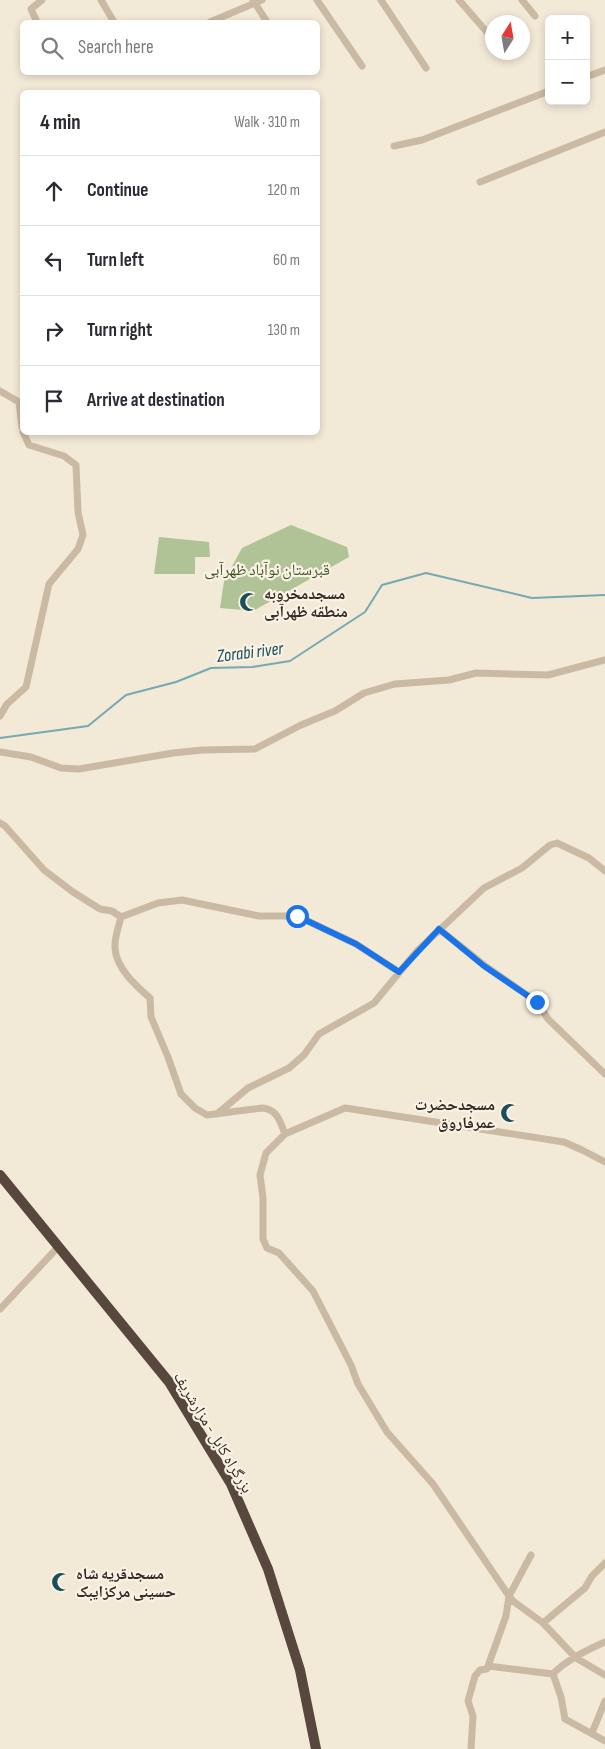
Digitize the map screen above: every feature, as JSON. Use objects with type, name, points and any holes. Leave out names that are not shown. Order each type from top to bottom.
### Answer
[{"type":"highway","name":"بزرگراه کابل - مزارشریف","points":[[0,1175],[169,1382],[231,1484],[268,1569],[300,1670],[316,1749]]},
{"type":"street","points":[[36,20],[31,9],[42,0]]},
{"type":"street","points":[[101,0],[113,20]]},
{"type":"street","points":[[214,20],[253,2],[262,0]]},
{"type":"street","points":[[317,0],[362,66]]},
{"type":"street","points":[[381,0],[426,68]]},
{"type":"street","points":[[458,0],[485,30]]},
{"type":"street","points":[[522,0],[536,16]]},
{"type":"street","points":[[253,2],[265,20]]},
{"type":"street","points":[[590,76],[605,70]]},
{"type":"street","points":[[394,146],[422,140],[545,93]]},
{"type":"street","points":[[480,182],[605,132]]},
{"type":"street","points":[[0,391],[19,402],[20,410]]},
{"type":"street","points":[[0,716],[8,704],[26,687],[49,584],[78,549],[83,535],[78,512],[76,465],[64,456],[29,445],[24,435]]},
{"type":"street","points":[[0,752],[31,757],[61,768],[79,769],[173,753],[202,750],[255,749],[301,725],[335,711],[364,693],[395,684],[450,680],[476,673],[548,675],[605,660]]},
{"type":"street","points":[[0,823],[5,826],[44,870],[73,892],[100,908],[112,911],[121,917]]},
{"type":"street","points":[[217,1114],[248,1088],[289,1068],[304,1055],[319,1034],[374,1003],[399,972],[439,929],[484,888],[522,868],[550,845],[557,842],[589,858],[605,871]]},
{"type":"street","points":[[121,917],[158,903],[182,900],[259,916],[297,916],[356,944],[399,972]]},
{"type":"street","points":[[121,917],[115,948],[120,965],[138,988],[150,998],[151,1017],[181,1094],[194,1108],[207,1115],[245,1109],[269,1108],[279,1117],[284,1134]]},
{"type":"street","points":[[439,929],[484,966],[537,1002],[548,1020],[605,1074]]},
{"type":"street","points":[[605,1162],[564,1142],[345,1108],[284,1134],[266,1153],[260,1175],[263,1198],[263,1239],[267,1248],[279,1253],[313,1291],[351,1365],[358,1384],[387,1432],[432,1484],[513,1601],[543,1623],[576,1658],[605,1675]]},
{"type":"street","points":[[0,1309],[59,1246]]},
{"type":"street","points":[[471,1749],[473,1716],[468,1701],[475,1676],[480,1670],[487,1669],[506,1616],[509,1596],[531,1554]]},
{"type":"street","points":[[543,1623],[585,1588],[592,1576],[605,1563]]},
{"type":"street","points":[[553,1674],[559,1668],[593,1647],[605,1642]]},
{"type":"street","points":[[488,1666],[553,1674]]},
{"type":"street","points":[[553,1674],[561,1698],[565,1719],[605,1741]]},
{"type":"street","points":[[592,1733],[605,1701]]},
{"type":"green space","name":"قبرستان نوآباد ظهرآبی","points":[[291,525],[347,547],[349,557],[253,611],[220,608],[224,581],[242,548]]},
{"type":"green space","points":[[159,537],[209,542],[210,557],[195,557],[195,574],[154,574]]},
{"type":"waterway","name":"Zorabi river","points":[[0,738],[88,726],[126,695],[176,682],[211,668],[252,667],[290,661],[365,612],[382,585],[426,573],[532,598],[605,595]]},
{"type":"place","name":"مسجدمخروبه منطقه ظهرآبی","points":[[249,602]]},
{"type":"place","name":"مسجدحضرت عمرفاروق","points":[[510,1113]]},
{"type":"place","name":"مسجدقریه شاه حسینی مرکزایبک","points":[[61,1582]]},
{"type":"route","points":[[297,916],[356,944],[399,972],[439,929],[484,966],[537,1002]]}]
